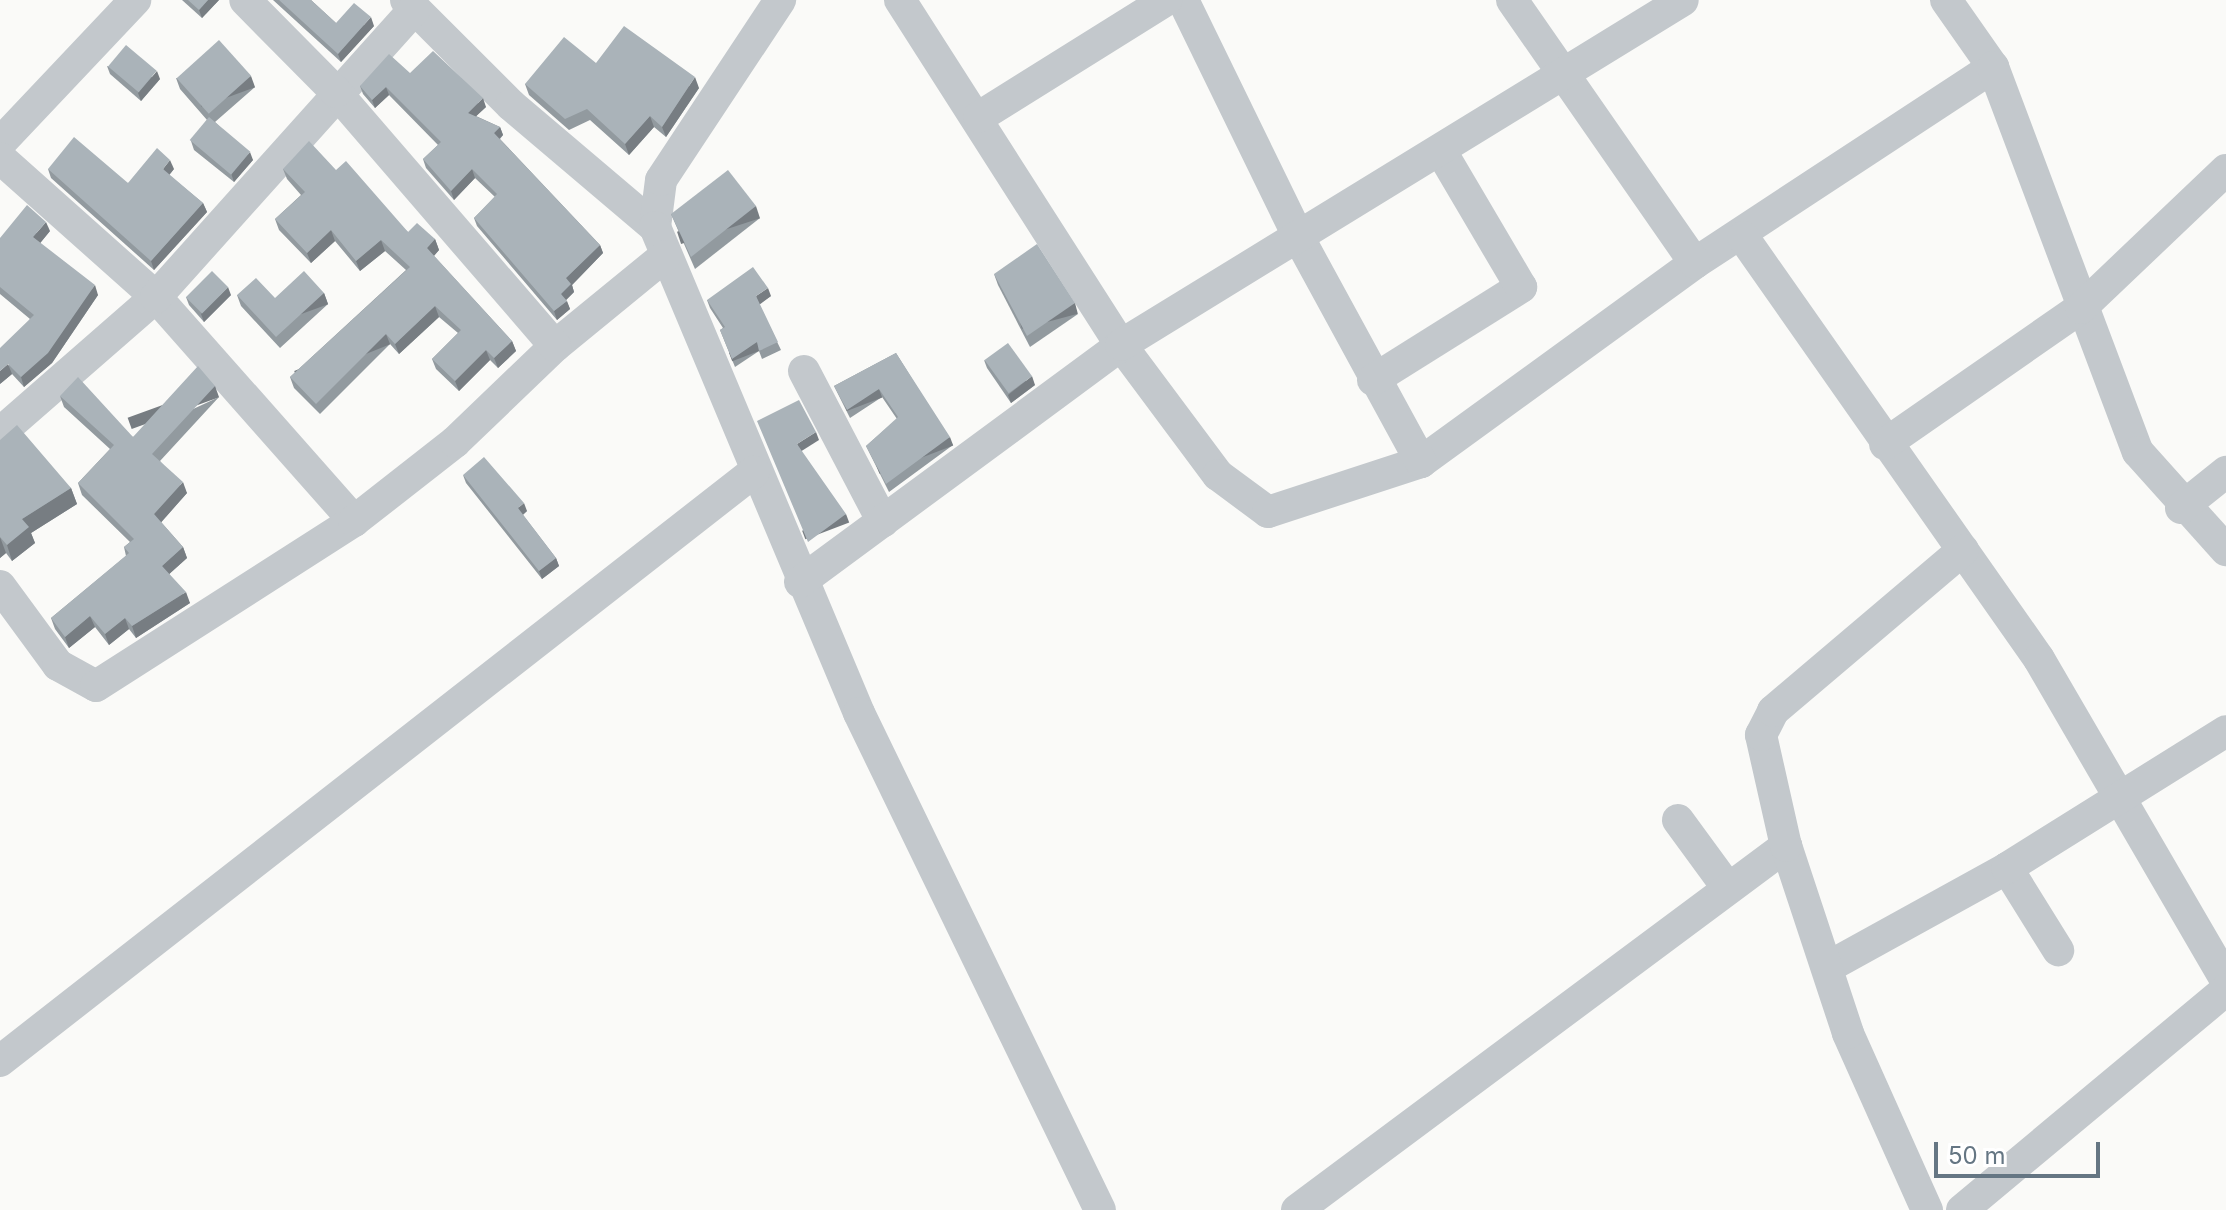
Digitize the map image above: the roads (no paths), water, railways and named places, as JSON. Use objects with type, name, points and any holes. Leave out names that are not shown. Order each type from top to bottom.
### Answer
[{"type":"street","points":[[0,143],[135,0]]},
{"type":"street","points":[[245,0],[336,92],[555,346]]},
{"type":"street","points":[[780,0],[661,180],[660,241],[800,582],[1100,1210]]},
{"type":"street","points":[[900,0],[979,117],[1121,345],[1218,475],[1268,512],[1421,462],[1695,263],[1743,237],[1993,67]]},
{"type":"street","points":[[979,117],[1166,0]]},
{"type":"street","points":[[1183,0],[1300,240],[1373,380],[1421,462]]},
{"type":"street","points":[[1512,0],[1566,73],[1695,263]]},
{"type":"street","points":[[800,582],[1121,345],[1300,240],[1683,0]]},
{"type":"street","points":[[1946,0],[1993,67],[2081,308],[2138,452],[2181,508],[2226,550]]},
{"type":"street","points":[[0,433],[156,297],[410,4],[511,105],[660,241]]},
{"type":"street","points":[[1373,380],[1521,287],[1441,151]]},
{"type":"street","points":[[0,158],[156,297],[354,521]]},
{"type":"street","points":[[1885,444],[2081,308],[2226,170]]},
{"type":"street","points":[[1743,237],[1885,444],[1963,550],[2121,797],[2226,980]]},
{"type":"street","points":[[0,586],[58,665],[96,686],[354,521],[455,442],[660,241]]},
{"type":"street","points":[[804,371],[883,522]]},
{"type":"street","points":[[0,1061],[754,472]]},
{"type":"street","points":[[2181,508],[2226,472]]},
{"type":"street","points":[[1927,1210],[1848,1033],[1786,846],[1763,755],[1763,726],[1963,550]]},
{"type":"street","points":[[1828,967],[2007,868],[2226,731]]},
{"type":"street","points":[[1678,820],[1727,887]]},
{"type":"street","points":[[1297,1210],[1786,846]]},
{"type":"street","points":[[2007,868],[2058,950]]},
{"type":"street","points":[[1962,1210],[2226,990]]}]
